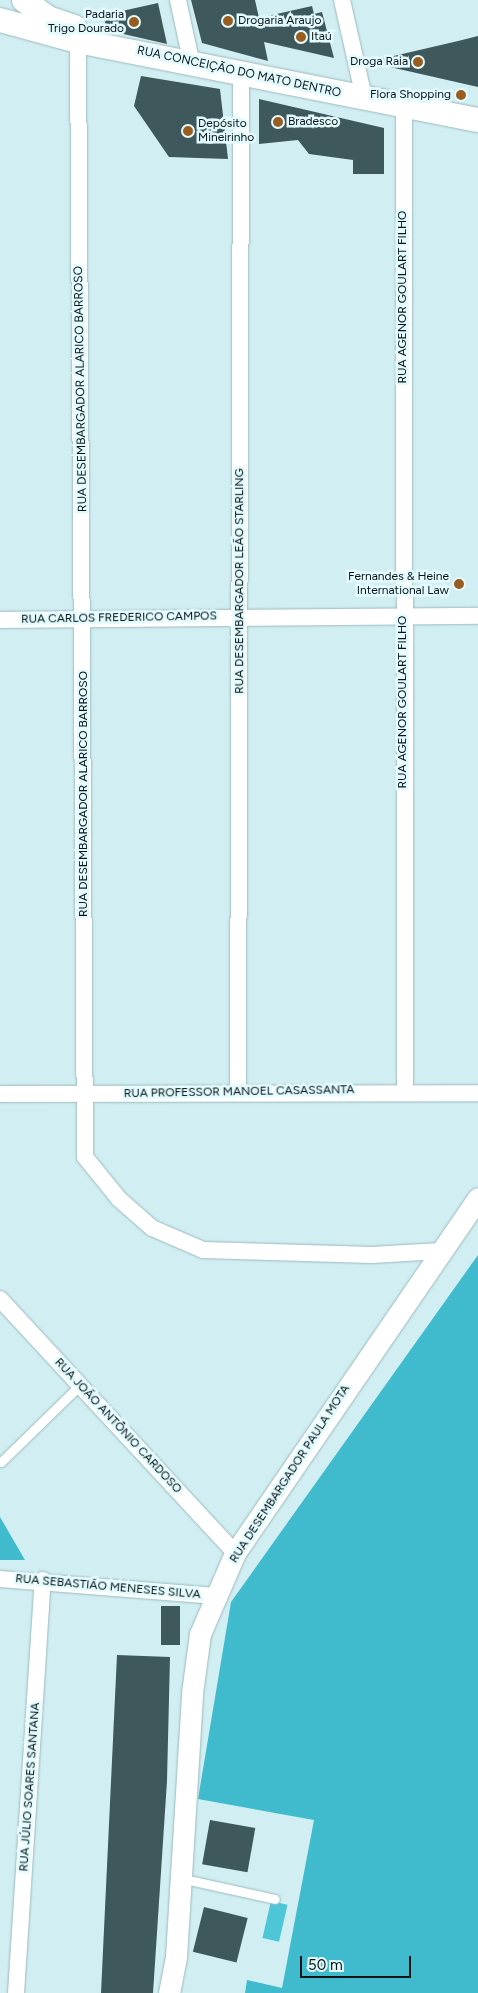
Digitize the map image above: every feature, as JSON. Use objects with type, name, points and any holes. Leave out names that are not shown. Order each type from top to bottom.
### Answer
[{"type":"main road","points":[[24,0],[48,18],[139,51]]},
{"type":"main road","name":"RUA CONCEIÇÃO DO MATO DENTRO","points":[[0,20],[78,41],[191,60],[364,98],[404,104],[478,120]]},
{"type":"street","points":[[178,0],[191,60]]},
{"type":"street","points":[[342,0],[364,98]]},
{"type":"street","name":"RUA DESEMBARGADOR ALARICO BARROSO","points":[[78,41],[85,1157],[119,1199],[152,1228],[203,1250],[372,1255],[440,1251]]},
{"type":"street","name":"RUA DESEMBARGADOR LEÃO STARLING","points":[[238,1093],[241,70]]},
{"type":"street","name":"RUA AGENOR GOULART FILHO","points":[[404,104],[402,616],[405,1090]]},
{"type":"street","name":"RUA CARLOS FREDERICO CAMPOS","points":[[0,620],[239,616],[478,616]]},
{"type":"street","name":"RUA PROFESSOR MANOEL CASASSANTA","points":[[0,1094],[405,1090],[478,1093]]},
{"type":"street","name":"RUA DESEMBARGADOR PAULA MOTA","points":[[169,1993],[176,1957],[192,1693],[200,1634],[235,1553],[478,1198]]},
{"type":"street","name":"RUA JOÃO ANTÔNIO CARDOSO","points":[[0,1300],[235,1553]]},
{"type":"street","name":"RUA SEBASTIÃO MENESES SILVA","points":[[0,1579],[43,1580],[216,1596]]},
{"type":"street","name":"RUA JÚLIO SOARES SANTANA","points":[[16,1993],[43,1580]]},
{"type":"lane","points":[[1,1462],[80,1385]]},
{"type":"lane","points":[[180,1878],[275,1899]]},
{"type":"shaded area","points":[[478,1255],[478,1993],[245,1993],[247,1980],[282,1988],[314,1820],[198,1799],[231,1602]]},
{"type":"shaded area","points":[[0,1517],[25,1560],[0,1560]]},
{"type":"shaded area","points":[[271,1901],[288,1905],[279,1942],[262,1938]]},
{"type":"building","points":[[191,0],[255,0],[259,18],[312,6],[314,14],[322,12],[334,58],[264,42],[268,61],[202,43]]},
{"type":"building","name":"Padaria Trigo Dourado","points":[[158,3],[167,44],[106,30],[104,15]]},
{"type":"building","points":[[478,36],[478,87],[368,62],[458,41]]},
{"type":"building","name":"Depósito Mineirinho","points":[[141,76],[220,89],[228,159],[169,157],[134,106]]},
{"type":"building","points":[[259,99],[384,128],[384,174],[353,174],[353,160],[309,154],[298,140],[259,144]]},
{"type":"building","points":[[161,1606],[180,1606],[180,1645],[161,1645]]},
{"type":"building","points":[[117,1655],[170,1657],[167,1781],[153,1993],[101,1993]]},
{"type":"building","points":[[210,1820],[255,1828],[247,1872],[202,1864]]},
{"type":"building","points":[[204,1907],[248,1918],[237,1963],[193,1952]]},
{"type":"place","name":"Drogaria Araujo","points":[[228,21]]},
{"type":"place","name":"Padaria Trigo Dourado","points":[[134,22]]},
{"type":"place","name":"Itaú","points":[[301,37]]},
{"type":"place","name":"Droga Raia","points":[[418,62]]},
{"type":"place","name":"Flora Shopping","points":[[461,95]]},
{"type":"place","name":"Bradesco","points":[[278,122]]},
{"type":"place","name":"Depósito Mineirinho","points":[[188,131]]},
{"type":"place","name":"Fernandes & Heine International Law","points":[[459,584]]}]
